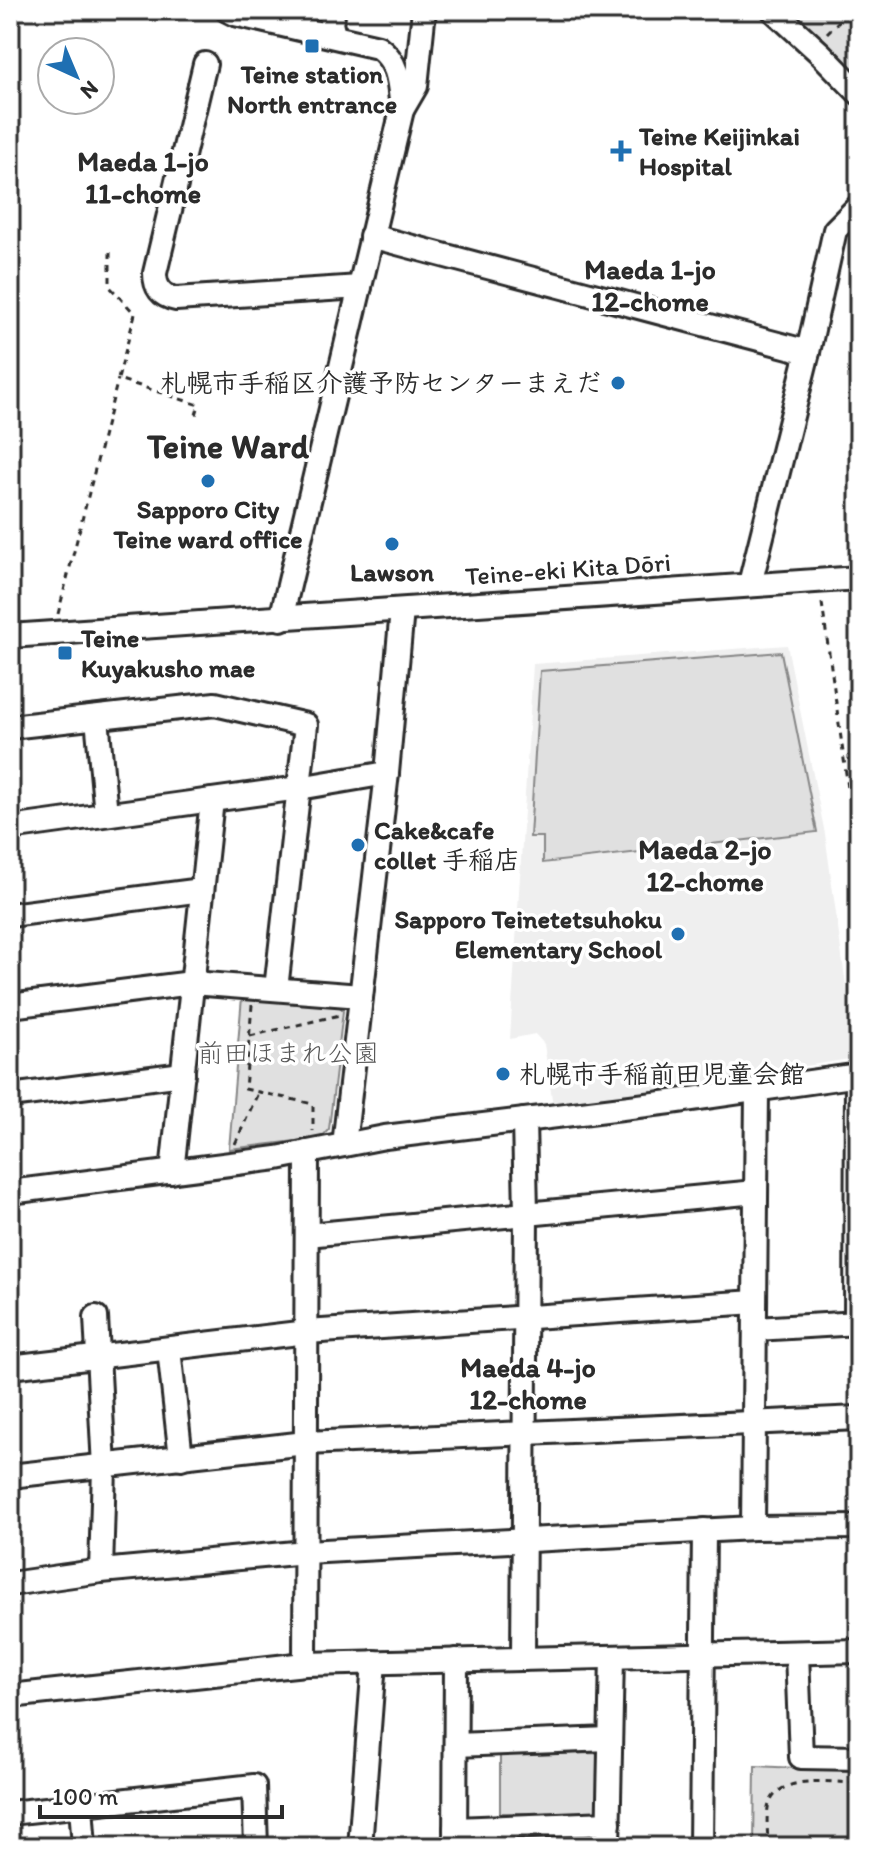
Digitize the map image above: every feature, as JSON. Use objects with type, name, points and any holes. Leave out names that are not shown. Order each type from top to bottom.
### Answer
[{"type":"street","points":[[227,10],[378,47],[392,60],[398,75],[402,110]]},
{"type":"street","points":[[334,10],[331,23],[334,36]]},
{"type":"street","points":[[281,619],[402,110],[416,86],[424,10]]},
{"type":"street","points":[[773,10],[859,93]]},
{"type":"street","points":[[205,64],[155,273],[157,287],[167,297],[176,299],[360,287]]},
{"type":"street","points":[[750,584],[835,230],[859,206]]},
{"type":"street","points":[[371,236],[808,352]]},
{"type":"street","name":"Teine-eki Kita Dōri","points":[[10,636],[859,578]]},
{"type":"street","points":[[344,1145],[354,1004],[387,773],[402,610]]},
{"type":"street","points":[[10,727],[215,704],[306,725],[276,989]]},
{"type":"street","points":[[97,718],[106,814]]},
{"type":"street","points":[[10,828],[387,773]]},
{"type":"street","points":[[172,1172],[212,800]]},
{"type":"street","points":[[10,915],[202,890]]},
{"type":"street","points":[[10,1006],[192,983],[276,989],[354,1004]]},
{"type":"street","points":[[10,1096],[183,1074]]},
{"type":"street","points":[[10,1192],[172,1172],[310,1144],[344,1145],[858,1075],[858,1323],[755,1329]]},
{"type":"street","points":[[753,1528],[757,1090]]},
{"type":"street","points":[[523,1659],[524,1120]]},
{"type":"street","points":[[305,1664],[310,1144]]},
{"type":"street","points":[[307,1235],[756,1192]]},
{"type":"street","points":[[10,1367],[307,1332],[755,1302]]},
{"type":"street","points":[[96,1317],[104,1467],[101,1571]]},
{"type":"street","points":[[169,1349],[181,1458]]},
{"type":"street","points":[[10,1476],[306,1443],[859,1418]]},
{"type":"street","points":[[10,1584],[101,1571],[306,1552],[704,1530],[859,1527]]},
{"type":"street","points":[[701,1847],[704,1530]]},
{"type":"street","points":[[10,1696],[305,1664],[859,1651]]},
{"type":"street","points":[[797,1653],[801,1757],[859,1758]]},
{"type":"street","points":[[608,1847],[612,1657]]},
{"type":"street","points":[[456,1660],[455,1838],[609,1823]]},
{"type":"street","points":[[360,1847],[374,1662]]},
{"type":"street","points":[[456,1745],[610,1739]]},
{"type":"street","points":[[10,1813],[254,1786],[256,1847]]},
{"type":"street","points":[[81,1806],[84,1847]]},
{"type":"path","points":[[820,41],[850,10]]},
{"type":"path","points":[[58,614],[135,314],[110,287],[110,252]]},
{"type":"path","points":[[118,379],[199,405],[195,418]]},
{"type":"path","points":[[822,603],[859,866]]},
{"type":"path","points":[[253,994],[245,1089],[313,1104],[310,1144]]},
{"type":"path","points":[[250,1036],[354,1004]]},
{"type":"path","points":[[234,1148],[259,1092]]},
{"type":"path","points":[[768,1847],[768,1808],[777,1793],[792,1783],[859,1783]]},
{"type":"shaded area","name":"Sapporo Teinetetsuhoku Elementary School","points":[[787,645],[825,834],[856,1058],[553,1106],[544,1044],[535,1034],[510,1039],[533,664]]},
{"type":"green space","points":[[789,10],[859,10],[859,79]]},
{"type":"green space","points":[[781,652],[817,832],[543,863],[543,837],[530,837],[540,671]]},
{"type":"green space","name":"前田ほまれ公園","points":[[242,997],[336,1002],[343,1011],[329,1129],[321,1138],[229,1149]]},
{"type":"green space","points":[[595,1753],[599,1756],[597,1809],[592,1813],[500,1813],[500,1755]]},
{"type":"green space","points":[[755,1766],[859,1771],[859,1847],[754,1847]]},
{"type":"place","name":"Teine station North entrance","points":[[312,46]]},
{"type":"place","name":"Teine Keijinkai Hospital","points":[[621,151]]},
{"type":"place","name":"札幌市手稲区介護予防センターまえだ","points":[[618,383]]},
{"type":"place","name":"Sapporo City Teine ward office","points":[[208,481]]},
{"type":"place","name":"Lawson","points":[[392,544]]},
{"type":"place","name":"Teine Kuyakusho mae","points":[[65,653]]},
{"type":"place","name":"Cake&cafe collet 手稲店","points":[[358,845]]},
{"type":"place","name":"Sapporo Teinetetsuhoku Elementary School","points":[[678,934]]},
{"type":"place","name":"札幌市手稲前田児童会館","points":[[503,1074]]},
{"type":"district","name":"Maeda 1-jo 11-chome","points":[[143,177]]},
{"type":"district","name":"Maeda 1-jo 12-chome","points":[[650,285]]},
{"type":"district","name":"Teine Ward","points":[[228,446]]},
{"type":"district","name":"Maeda 2-jo 12-chome","points":[[705,865]]},
{"type":"district","name":"Maeda 4-jo 12-chome","points":[[528,1383]]}]
